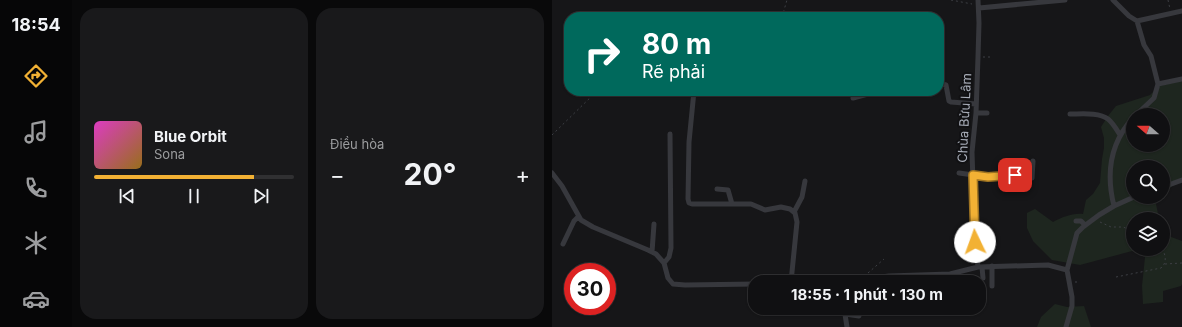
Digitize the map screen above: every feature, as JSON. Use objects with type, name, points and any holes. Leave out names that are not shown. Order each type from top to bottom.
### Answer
[{"type":"street","points":[[978,4],[1065,0]]},
{"type":"street","points":[[1113,0],[1136,21],[1144,45],[1151,56],[1158,84],[1154,98],[1143,108]]},
{"type":"street","name":"Chùa Bửu Lâm","points":[[978,4],[980,23],[976,113],[972,152],[975,242],[982,275]]},
{"type":"street","points":[[1136,21],[1182,11]]},
{"type":"street","points":[[1158,84],[1182,79]]},
{"type":"street","points":[[944,84],[946,85],[949,101],[976,104]]},
{"type":"street","points":[[694,96],[689,142],[689,203],[751,204],[762,209],[790,209],[794,212],[797,222],[792,275]]},
{"type":"street","points":[[853,98],[860,96]]},
{"type":"street","points":[[976,113],[987,113]]},
{"type":"street","points":[[1070,114],[1089,114],[1108,119],[1120,135]]},
{"type":"street","points":[[1114,206],[1110,191],[1111,162],[1122,130],[1126,126]]},
{"type":"street","points":[[664,263],[669,257],[671,248],[670,134]]},
{"type":"street","points":[[959,173],[988,177],[1015,175],[1032,178],[1033,161]]},
{"type":"street","points":[[552,173],[562,186],[581,220],[593,227],[652,252],[664,263],[668,278],[673,284],[748,284]]},
{"type":"street","points":[[1170,184],[1182,180]]},
{"type":"street","points":[[794,212],[802,197],[805,181]]},
{"type":"street","points":[[717,189],[728,190],[732,204]]},
{"type":"street","points":[[1066,327],[1072,306],[1072,297],[1067,270],[1077,233],[1094,219],[1114,206],[1126,201]]},
{"type":"street","points":[[563,244],[574,221],[578,217]]},
{"type":"street","points":[[1076,221],[1081,221],[1085,225]]},
{"type":"street","points":[[652,252],[654,224]]},
{"type":"street","points":[[975,242],[990,238]]},
{"type":"street","points":[[938,275],[992,266],[1048,265],[1067,270]]},
{"type":"street","points":[[992,266],[992,286]]},
{"type":"street","points":[[845,315],[848,327]]},
{"type":"path","points":[[783,12],[786,0]]},
{"type":"path","points":[[950,0],[978,4]]},
{"type":"path","points":[[1168,0],[1170,13]]},
{"type":"path","points":[[978,57],[991,57]]},
{"type":"path","points":[[552,135],[592,96]]},
{"type":"path","points":[[1094,219],[1111,227],[1126,229]]},
{"type":"path","points":[[1164,256],[1165,264]]},
{"type":"path","points":[[866,275],[884,259]]},
{"type":"path","points":[[1116,277],[1155,270],[1161,268],[1165,264],[1182,263]]},
{"type":"shaded area","points":[[1182,81],[1182,179],[1170,188],[1170,160],[1126,160],[1126,204],[1156,204],[1158,212],[1126,212],[1126,253],[1080,265],[1052,260],[1033,241],[1027,228],[1027,213],[1035,209],[1053,222],[1060,218],[1075,214],[1083,214],[1086,200],[1093,194],[1100,183],[1104,148],[1104,138],[1101,127],[1116,106],[1150,95],[1159,86]]},
{"type":"shaded area","points":[[1170,237],[1182,241],[1182,284],[1181,286],[1163,291],[1163,302],[1143,304],[1142,286],[1145,257],[1143,256],[1170,256]]},
{"type":"shaded area","points":[[1055,304],[1067,307],[1084,306],[1091,327],[1037,327],[1041,317]]},
{"type":"route","points":[[975,242],[973,175],[988,177],[1015,175]]}]
